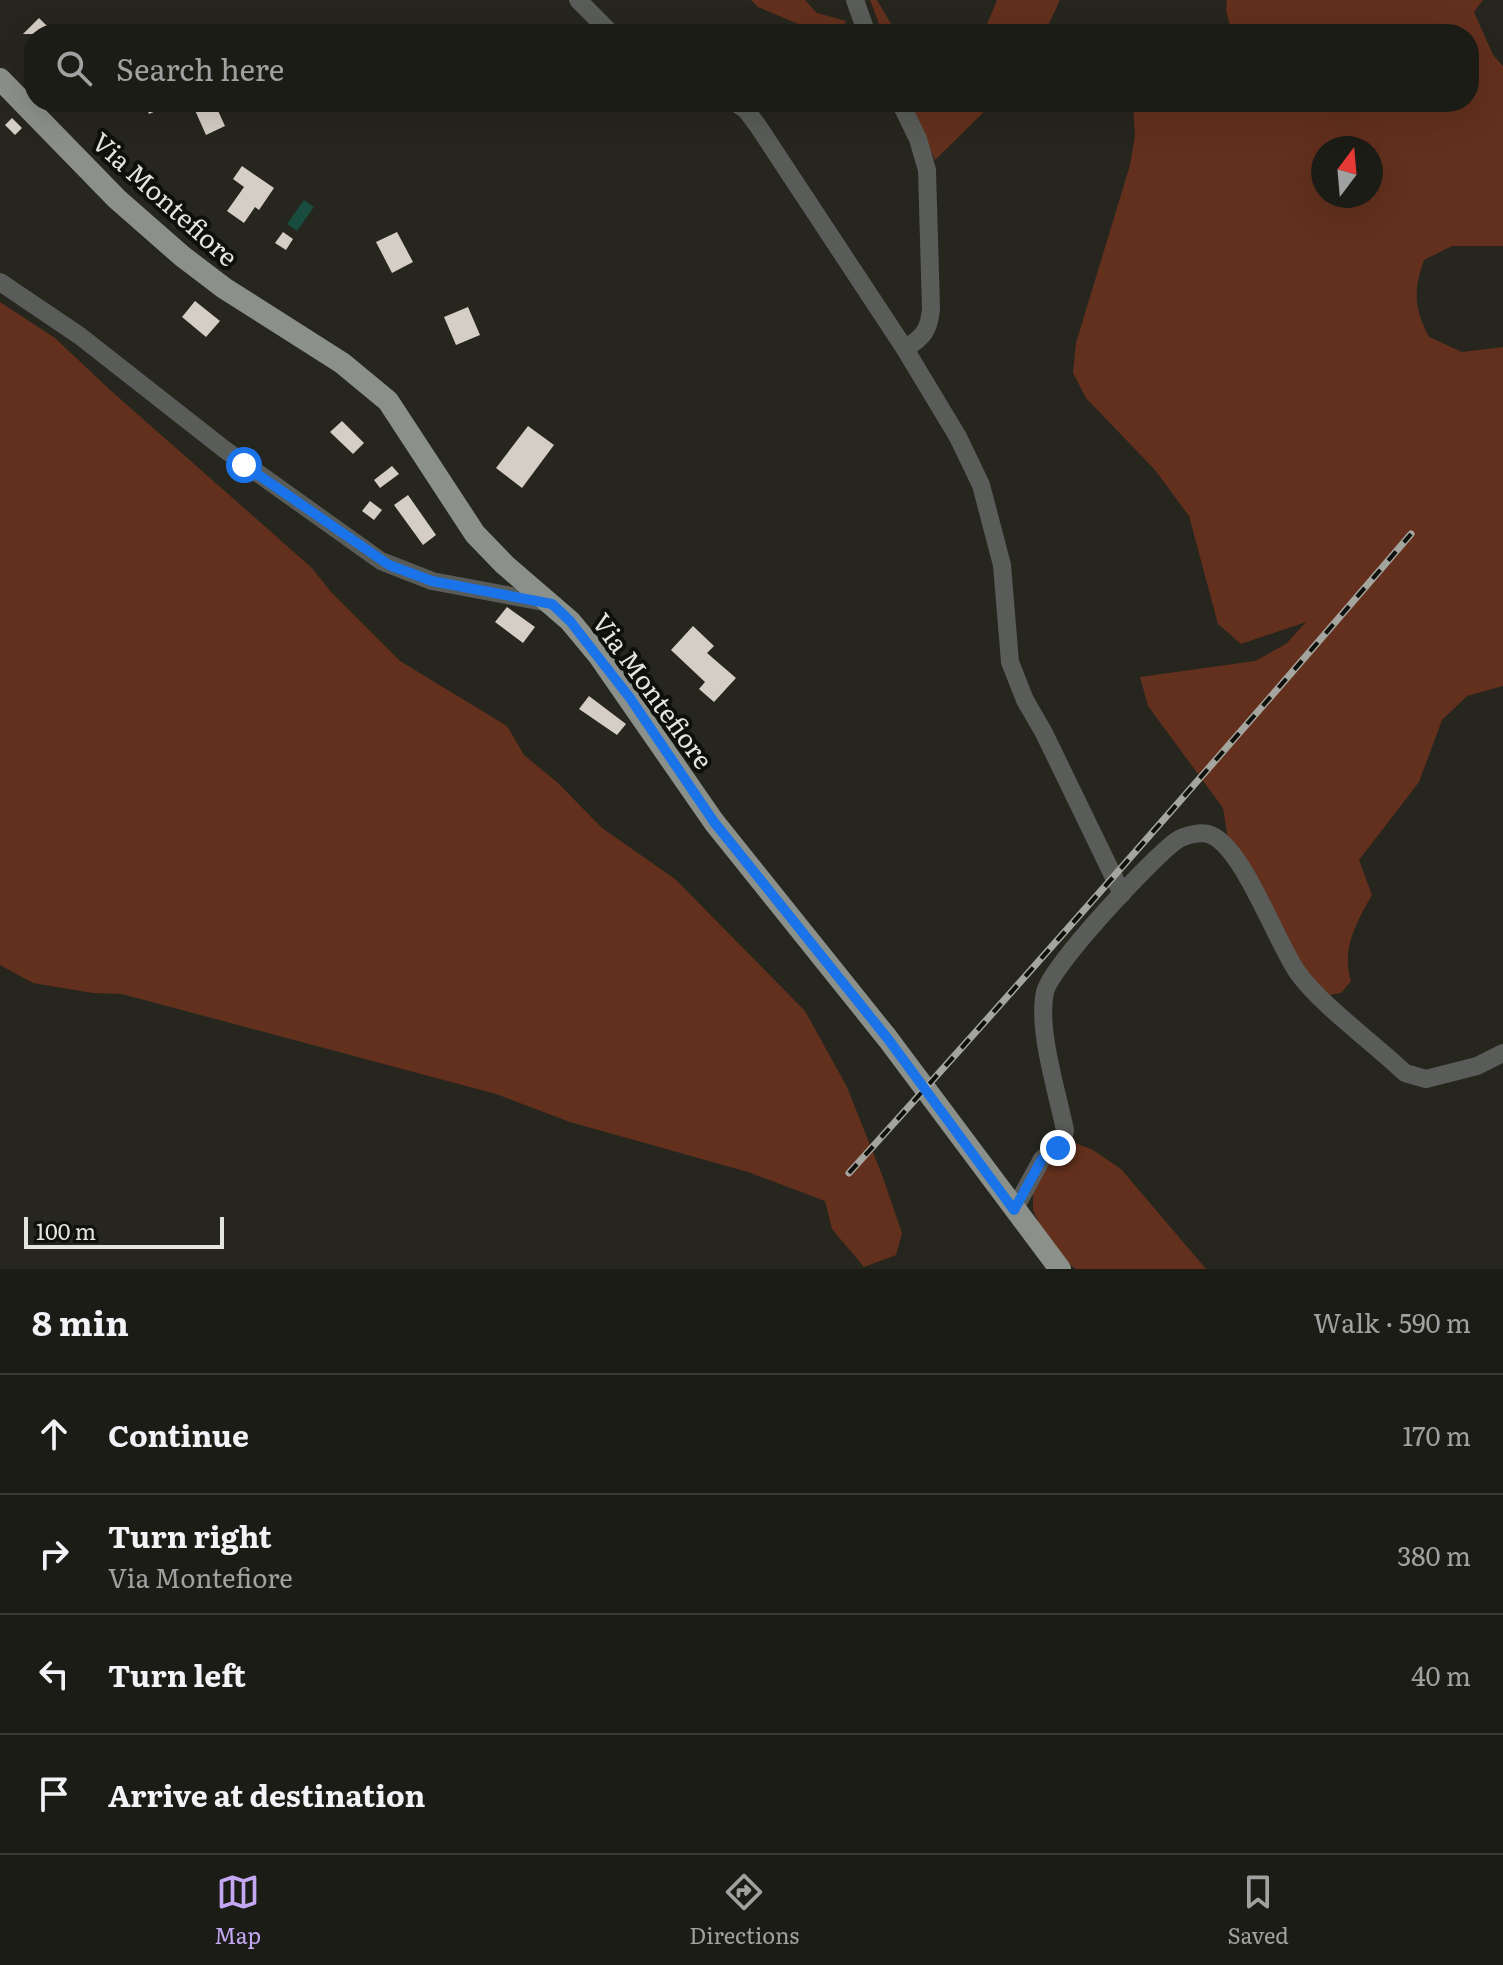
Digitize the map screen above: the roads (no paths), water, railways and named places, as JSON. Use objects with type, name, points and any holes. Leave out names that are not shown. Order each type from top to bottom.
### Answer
[{"type":"main road","name":"Via Montefiore","points":[[0,79],[24,104]]},
{"type":"main road","name":"Via Montefiore","points":[[32,112],[117,199],[182,256],[224,288],[342,363],[383,396],[475,534],[505,565],[552,604],[599,656],[714,822],[888,1039],[1060,1269]]},
{"type":"street","points":[[578,0],[602,24]]},
{"type":"street","points":[[855,0],[863,24]]},
{"type":"street","points":[[748,112],[905,349],[958,437],[981,485],[1002,565],[1010,662],[1025,700],[1122,894]]},
{"type":"street","points":[[905,112],[918,139],[927,170],[931,309],[930,326],[922,338],[905,349]]},
{"type":"street","points":[[0,282],[88,342],[224,449],[381,561],[432,581],[552,604]]},
{"type":"street","points":[[1014,1210],[1042,1159],[1058,1148],[1065,1130],[1043,1020],[1046,988],[1062,963],[1122,894],[1178,839],[1198,833],[1210,834],[1220,842],[1243,869],[1298,973],[1405,1073],[1426,1079],[1477,1066],[1503,1053]]},
{"type":"water","points":[[304,200],[314,207],[297,231],[287,224]]},
{"type":"railway","points":[[849,1173],[1132,856],[1411,534]]}]
